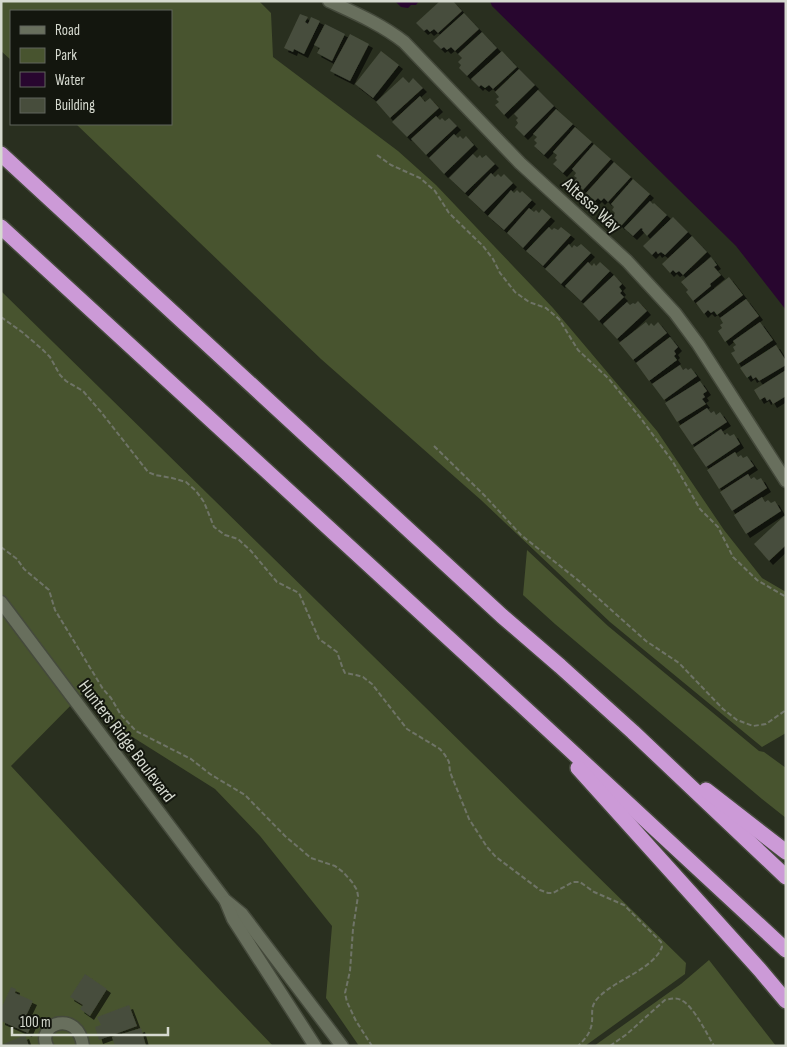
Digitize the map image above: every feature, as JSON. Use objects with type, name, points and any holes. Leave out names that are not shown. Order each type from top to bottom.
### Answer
[{"type":"highway","points":[[1,154],[502,616],[633,732],[786,877]]},
{"type":"highway","points":[[1,227],[786,950]]},
{"type":"highway","points":[[541,723],[585,777],[786,1001]]},
{"type":"highway","points":[[633,732],[786,852]]},
{"type":"street","name":"Altessa Way","points":[[329,1],[355,7],[404,42],[520,163],[649,283],[698,344],[785,478]]},
{"type":"street","name":"Hunters Ridge Boulevard","points":[[1,602],[225,900],[242,914],[342,1046]]},
{"type":"street","name":"Hunters Ridge Boulevard","points":[[225,900],[233,919],[315,1046]]},
{"type":"street","points":[[47,1046],[44,1040],[46,1032],[60,1023],[76,1028],[83,1046]]},
{"type":"path","points":[[377,155],[391,165],[420,178],[435,191],[449,213],[483,246],[500,274],[515,292],[529,302],[546,308],[559,319],[578,350],[609,379],[673,462],[700,509],[718,527],[733,557],[757,580],[786,597]]},
{"type":"path","points":[[1,317],[42,349],[50,357],[60,375],[66,381],[83,391],[148,472],[186,482],[204,502],[214,527],[225,535],[238,539],[251,551],[277,582],[299,593],[319,639],[337,652],[345,673],[363,677],[372,684],[408,729],[440,749],[445,755],[469,819],[496,858],[540,890],[548,893],[554,893],[573,882],[580,882],[594,892],[624,905],[661,942],[660,953],[643,968],[602,993],[595,1001],[592,1009],[590,1030],[586,1038],[578,1046]]},
{"type":"path","points":[[434,446],[521,534],[562,566],[646,641],[679,663],[723,709],[737,720],[752,726],[766,724],[786,710]]},
{"type":"path","points":[[1,547],[17,559],[24,569],[49,590],[55,610],[103,689],[121,715],[136,731],[191,759],[210,774],[245,795],[285,836],[311,858],[335,866],[352,882],[358,896],[350,971],[345,993],[356,1021],[372,1046]]},
{"type":"path","points":[[610,1046],[627,1034],[665,1000],[673,998],[681,999],[688,1005],[714,1046]]},
{"type":"green space","points":[[1,1],[259,1],[271,13],[273,57],[398,151],[436,185],[553,308],[657,431],[724,530],[762,578],[786,592],[786,733],[762,747],[610,622],[481,500],[321,359],[77,125],[172,125],[172,10],[10,10],[10,59],[1,51]]},
{"type":"green space","points":[[1,291],[686,963],[685,974],[585,1046],[359,1046],[326,998],[332,926],[260,836],[215,789],[115,726],[85,691],[11,766],[273,1046],[1,1046]]},
{"type":"green space","points":[[527,550],[608,626],[759,751],[764,752],[786,768],[786,818],[523,595]]},
{"type":"green space","points":[[709,960],[776,1046],[594,1046],[681,984]]},
{"type":"water","points":[[395,1],[419,1],[416,5],[411,5],[408,8],[401,7]]},
{"type":"water","points":[[490,1],[786,1],[786,310],[736,246],[492,6]]},
{"type":"building","points":[[440,1],[453,1],[462,11],[438,33],[434,29],[430,32],[427,29],[424,31],[416,23]]},
{"type":"building","points":[[464,13],[479,29],[455,51],[451,47],[447,50],[444,47],[441,49],[433,41]]},
{"type":"building","points":[[300,14],[308,17],[305,22],[308,24],[311,17],[320,21],[304,54],[294,49],[293,52],[284,48]]},
{"type":"building","points":[[325,24],[345,34],[332,61],[317,53],[320,48],[314,45]]},
{"type":"building","points":[[482,32],[497,48],[467,76],[459,68],[461,65],[458,62],[462,58],[458,54]]},
{"type":"building","points":[[350,34],[369,44],[350,81],[330,71]]},
{"type":"building","points":[[381,51],[399,65],[373,98],[355,84]]},
{"type":"building","points":[[502,51],[517,67],[493,89],[489,85],[485,88],[481,85],[479,87],[471,79]]},
{"type":"building","points":[[519,69],[535,85],[504,115],[495,105],[499,102],[496,99],[499,97],[495,92]]},
{"type":"building","points":[[403,77],[409,83],[413,78],[423,88],[390,118],[376,102]]},
{"type":"building","points":[[538,90],[554,106],[524,136],[515,127],[518,123],[516,120],[518,118],[514,114]]},
{"type":"building","points":[[420,96],[425,102],[430,98],[439,108],[407,137],[392,122]]},
{"type":"building","points":[[556,109],[573,124],[544,155],[534,146],[537,143],[534,140],[537,137],[533,134]]},
{"type":"building","points":[[436,116],[440,120],[442,118],[445,121],[449,118],[457,126],[426,155],[411,139]]},
{"type":"building","points":[[575,127],[592,142],[563,173],[553,164],[557,160],[555,158],[557,155],[553,152]]},
{"type":"building","points":[[454,134],[458,138],[460,136],[463,139],[466,136],[474,145],[444,174],[429,158]]},
{"type":"building","points":[[594,144],[611,159],[583,190],[574,181],[577,178],[574,176],[576,173],[572,169]]},
{"type":"building","points":[[473,154],[477,158],[480,155],[482,158],[486,155],[495,164],[465,193],[449,178]]},
{"type":"building","points":[[614,162],[631,177],[608,202],[604,198],[601,201],[598,198],[595,201],[586,193]]},
{"type":"building","points":[[491,173],[495,177],[498,174],[501,177],[504,174],[513,183],[484,212],[468,197]]},
{"type":"building","points":[[633,179],[650,194],[621,226],[612,217],[615,213],[612,210],[614,207],[611,204]]},
{"type":"building","points":[[511,190],[514,193],[517,190],[520,193],[522,191],[532,200],[504,230],[488,216]]},
{"type":"building","points":[[650,201],[667,215],[647,236],[641,228],[633,236],[624,228]]},
{"type":"building","points":[[529,208],[539,213],[542,209],[551,217],[523,248],[507,233]]},
{"type":"building","points":[[673,217],[688,232],[665,255],[661,252],[658,254],[656,251],[652,255],[643,246]]},
{"type":"building","points":[[549,227],[552,230],[554,228],[558,230],[561,227],[571,235],[543,266],[526,251]]},
{"type":"building","points":[[692,236],[707,252],[683,275],[679,271],[676,273],[673,270],[670,273],[662,264]]},
{"type":"building","points":[[569,244],[572,248],[574,245],[577,247],[581,244],[591,253],[561,284],[545,269]]},
{"type":"building","points":[[711,257],[717,265],[714,267],[721,275],[693,301],[686,292],[688,290],[681,282]]},
{"type":"building","points":[[588,262],[592,266],[594,263],[596,266],[600,262],[610,271],[581,301],[565,286]]},
{"type":"building","points":[[614,275],[622,284],[619,287],[622,291],[620,293],[624,297],[599,321],[583,304]]},
{"type":"building","points":[[729,277],[743,295],[717,315],[714,311],[711,313],[708,310],[704,314],[696,303]]},
{"type":"building","points":[[746,299],[759,316],[725,342],[718,331],[722,328],[720,325],[723,323],[720,318]]},
{"type":"building","points":[[638,301],[647,311],[617,339],[603,324],[627,302],[630,305]]},
{"type":"building","points":[[646,322],[649,326],[651,323],[654,326],[658,322],[667,333],[633,360],[619,343]]},
{"type":"building","points":[[760,322],[773,340],[738,364],[731,353],[735,351],[733,347],[736,345],[733,341]]},
{"type":"building","points":[[670,337],[678,347],[674,351],[676,354],[674,356],[677,360],[649,381],[636,363]]},
{"type":"building","points":[[776,345],[786,361],[786,365],[759,381],[756,377],[753,379],[751,375],[747,378],[740,368]]},
{"type":"building","points":[[680,365],[683,370],[691,368],[697,376],[664,400],[652,384]]},
{"type":"building","points":[[786,370],[786,396],[773,404],[770,399],[767,401],[765,397],[760,400],[754,390]]},
{"type":"building","points":[[700,381],[707,391],[703,394],[705,397],[702,399],[706,404],[677,422],[665,403]]},
{"type":"building","points":[[707,408],[711,413],[714,411],[716,415],[720,412],[727,422],[692,445],[679,426]]},
{"type":"building","points":[[721,429],[725,435],[727,433],[730,436],[734,434],[740,444],[706,467],[693,448]]},
{"type":"building","points":[[735,452],[738,457],[741,455],[743,458],[747,456],[754,466],[719,489],[707,470]]},
{"type":"building","points":[[748,474],[751,479],[754,477],[757,480],[761,478],[767,488],[732,511],[720,492]]},
{"type":"building","points":[[762,497],[765,502],[768,500],[771,503],[775,501],[781,511],[746,534],[734,515]]},
{"type":"building","points":[[784,516],[786,517],[786,545],[769,561],[754,544]]},
{"type":"building","points":[[85,974],[107,989],[90,1016],[80,1009],[83,1005],[70,997]]},
{"type":"building","points":[[11,987],[16,989],[15,993],[33,1001],[25,1018],[33,1022],[28,1033],[1,1021],[1,1009]]},
{"type":"building","points":[[129,1005],[137,1026],[99,1040],[95,1027],[101,1025],[97,1017]]},
{"type":"building","points":[[141,1028],[146,1046],[115,1046],[112,1037]]},
{"type":"building","points":[[25,1035],[29,1046],[1,1046],[1,1045]]}]
